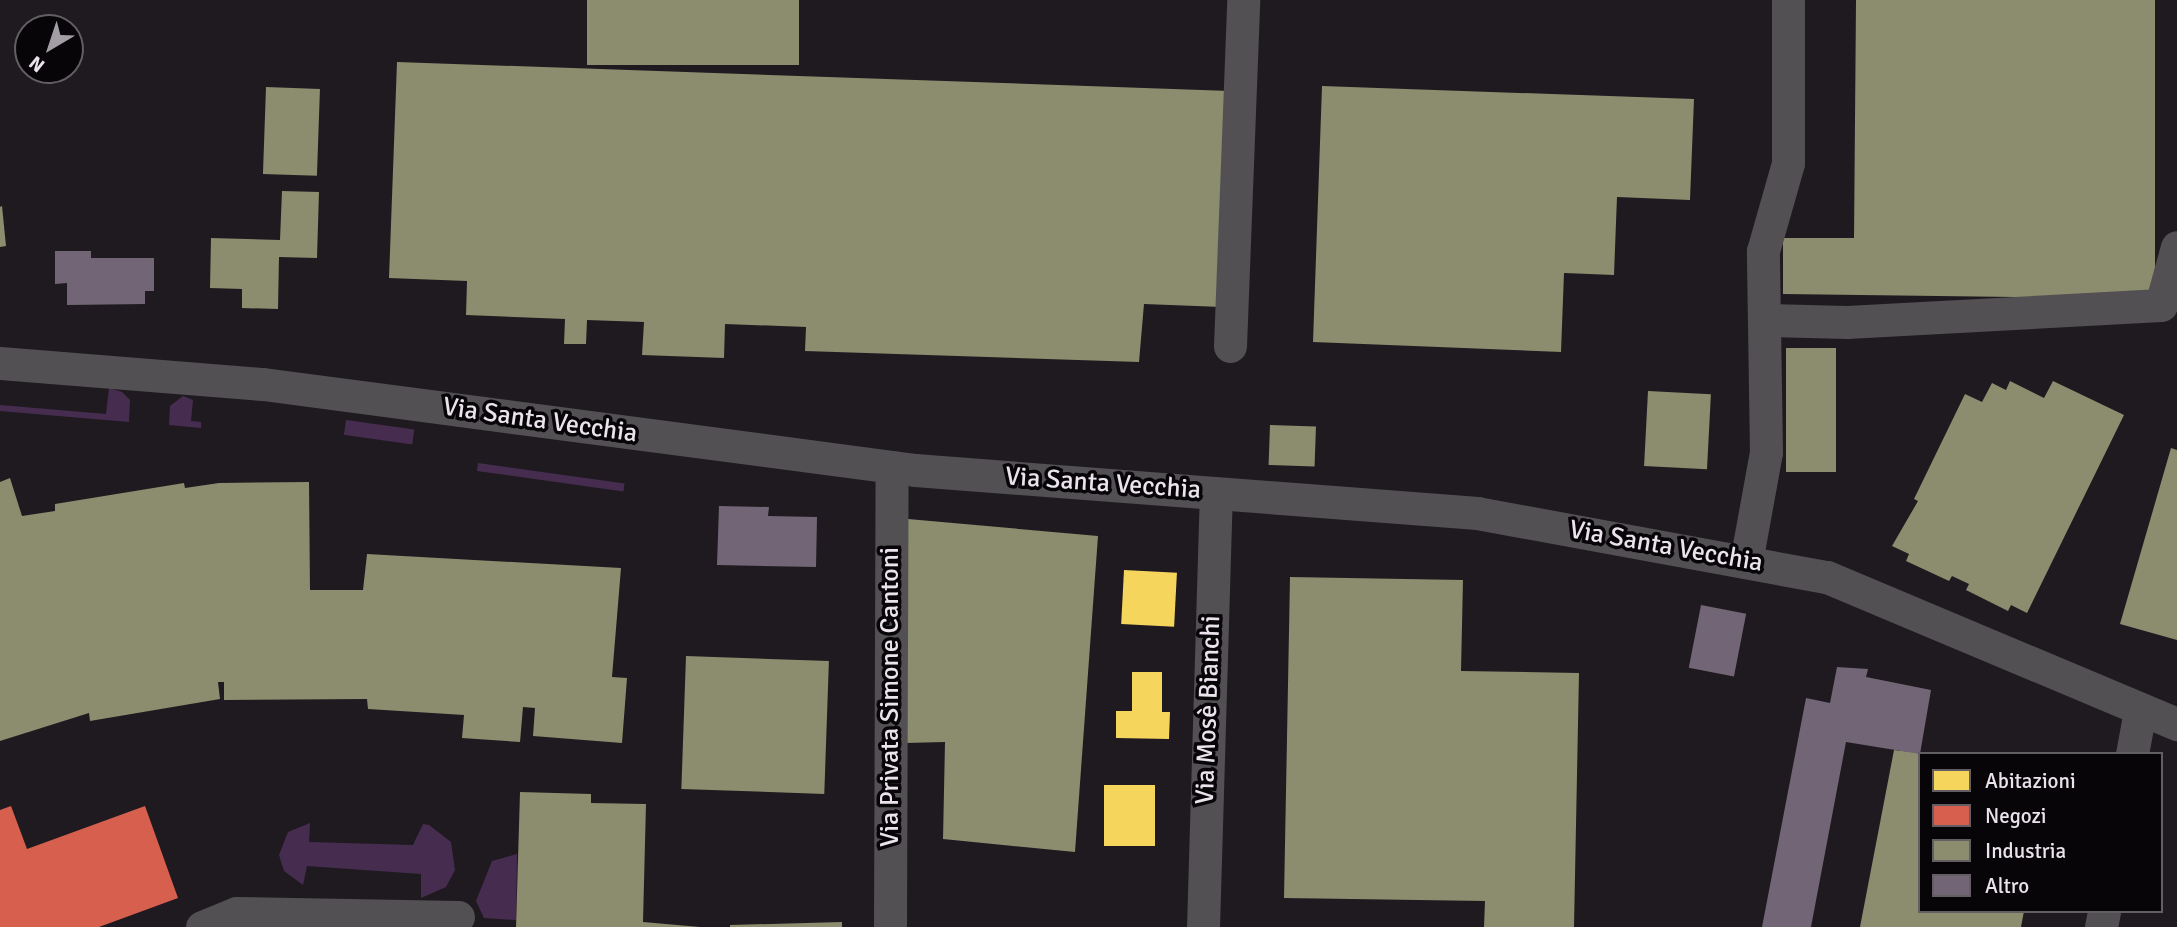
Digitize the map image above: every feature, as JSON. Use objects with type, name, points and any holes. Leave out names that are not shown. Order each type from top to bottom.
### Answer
[{"type":"street","points":[[1230,346],[1243,0]]},
{"type":"street","points":[[1746,562],[1766,452],[1763,251],[1788,163],[1788,0]]},
{"type":"street","points":[[1764,320],[1847,323],[2161,305],[2177,247]]},
{"type":"street","name":"Via Santa Vecchia","points":[[0,363],[263,384],[892,467],[1477,513],[1827,577],[2140,711],[2177,724]]},
{"type":"street","name":"Via Privata Simone Cantoni","points":[[890,927],[892,467]]},
{"type":"street","name":"Via Mosè Bianchi","points":[[1203,927],[1216,493]]},
{"type":"street","points":[[2132,752],[2140,711]]},
{"type":"street","points":[[202,927],[236,913],[458,918]]},
{"type":"shaded area","points":[[109,388],[122,392],[130,400],[129,422],[0,411],[0,405],[106,414]]},
{"type":"shaded area","points":[[183,396],[193,400],[191,421],[201,422],[201,428],[169,425],[170,406]]},
{"type":"shaded area","points":[[346,420],[414,430],[412,444],[344,435]]},
{"type":"shaded area","points":[[478,463],[625,484],[623,492],[477,471]]},
{"type":"shaded area","points":[[310,823],[309,842],[413,845],[423,824],[429,825],[451,842],[455,870],[446,887],[421,898],[421,874],[307,866],[303,885],[284,871],[279,855],[288,832]]},
{"type":"shaded area","points":[[517,854],[516,920],[484,918],[476,901],[492,861]]},
{"type":"building: Abitazioni","points":[[1124,570],[1177,573],[1174,627],[1121,624]]},
{"type":"building: Abitazioni","points":[[1132,672],[1162,672],[1162,712],[1170,712],[1169,739],[1116,738],[1116,711],[1132,711]]},
{"type":"building: Abitazioni","points":[[1104,785],[1155,785],[1155,846],[1104,846]]},
{"type":"building: Negozi","points":[[11,806],[27,849],[145,806],[178,898],[99,927],[0,927],[0,810]]},
{"type":"building: Industria","points":[[587,0],[799,0],[799,65],[587,65]]},
{"type":"building: Industria","points":[[1856,0],[2155,0],[2155,299],[1783,294],[1783,238],[1854,238]]},
{"type":"building: Industria","points":[[397,62],[1230,91],[1222,307],[1144,304],[1139,362],[805,351],[806,327],[725,324],[724,358],[642,355],[644,322],[587,320],[586,344],[564,344],[565,319],[466,315],[467,281],[389,278]]},
{"type":"building: Industria","points":[[1322,86],[1694,99],[1690,200],[1617,197],[1614,275],[1564,273],[1561,352],[1313,342]]},
{"type":"building: Industria","points":[[266,87],[320,89],[317,176],[263,174]]},
{"type":"building: Industria","points":[[282,191],[319,192],[317,258],[279,257],[278,309],[242,308],[242,289],[210,288],[211,238],[280,240]]},
{"type":"building: Industria","points":[[2,206],[6,246],[0,247],[0,207]]},
{"type":"building: Industria","points":[[1786,348],[1836,348],[1836,472],[1786,472]]},
{"type":"building: Industria","points":[[2010,381],[2044,398],[2053,381],[2124,415],[2027,613],[2011,605],[2008,611],[1966,590],[1969,584],[1952,576],[1949,581],[1906,561],[1909,554],[1892,546],[1918,501],[1914,499],[1965,394],[1982,402],[1992,383],[2006,390]]},
{"type":"building: Industria","points":[[1648,391],[1711,394],[1707,469],[1644,466]]},
{"type":"building: Industria","points":[[1270,425],[1316,427],[1315,467],[1269,465]]},
{"type":"building: Industria","points":[[2171,448],[2177,450],[2177,640],[2120,624]]},
{"type":"building: Industria","points":[[10,478],[22,516],[55,511],[55,504],[184,483],[185,488],[219,483],[309,482],[310,590],[363,590],[367,554],[621,568],[612,677],[627,678],[622,743],[533,736],[535,708],[523,707],[520,742],[462,738],[464,715],[368,709],[367,699],[224,700],[224,682],[218,682],[220,699],[90,721],[89,713],[0,741],[0,482]]},
{"type":"building: Industria","points":[[908,519],[1098,536],[1075,852],[943,839],[945,742],[905,743]]},
{"type":"building: Industria","points":[[1290,577],[1463,580],[1461,671],[1579,673],[1574,927],[1484,927],[1485,901],[1284,898]]},
{"type":"building: Industria","points":[[686,656],[829,661],[824,794],[681,789]]},
{"type":"building: Industria","points":[[1894,750],[1918,753],[1918,913],[2024,913],[2021,927],[1860,927]]},
{"type":"building: Industria","points":[[520,792],[591,794],[591,803],[646,804],[643,922],[700,927],[516,927]]},
{"type":"building: Industria","points":[[842,922],[842,927],[730,927],[730,925]]},
{"type":"building: Altro","points":[[55,251],[91,251],[91,258],[154,258],[154,291],[145,291],[145,304],[67,305],[67,283],[55,284]]},
{"type":"building: Altro","points":[[719,506],[769,507],[768,516],[817,517],[816,567],[717,565]]},
{"type":"building: Altro","points":[[1701,605],[1746,614],[1734,677],[1689,668]]},
{"type":"building: Altro","points":[[1837,667],[1868,669],[1866,677],[1931,690],[1918,754],[1846,742],[1811,927],[1762,927],[1806,698],[1830,703]]}]
